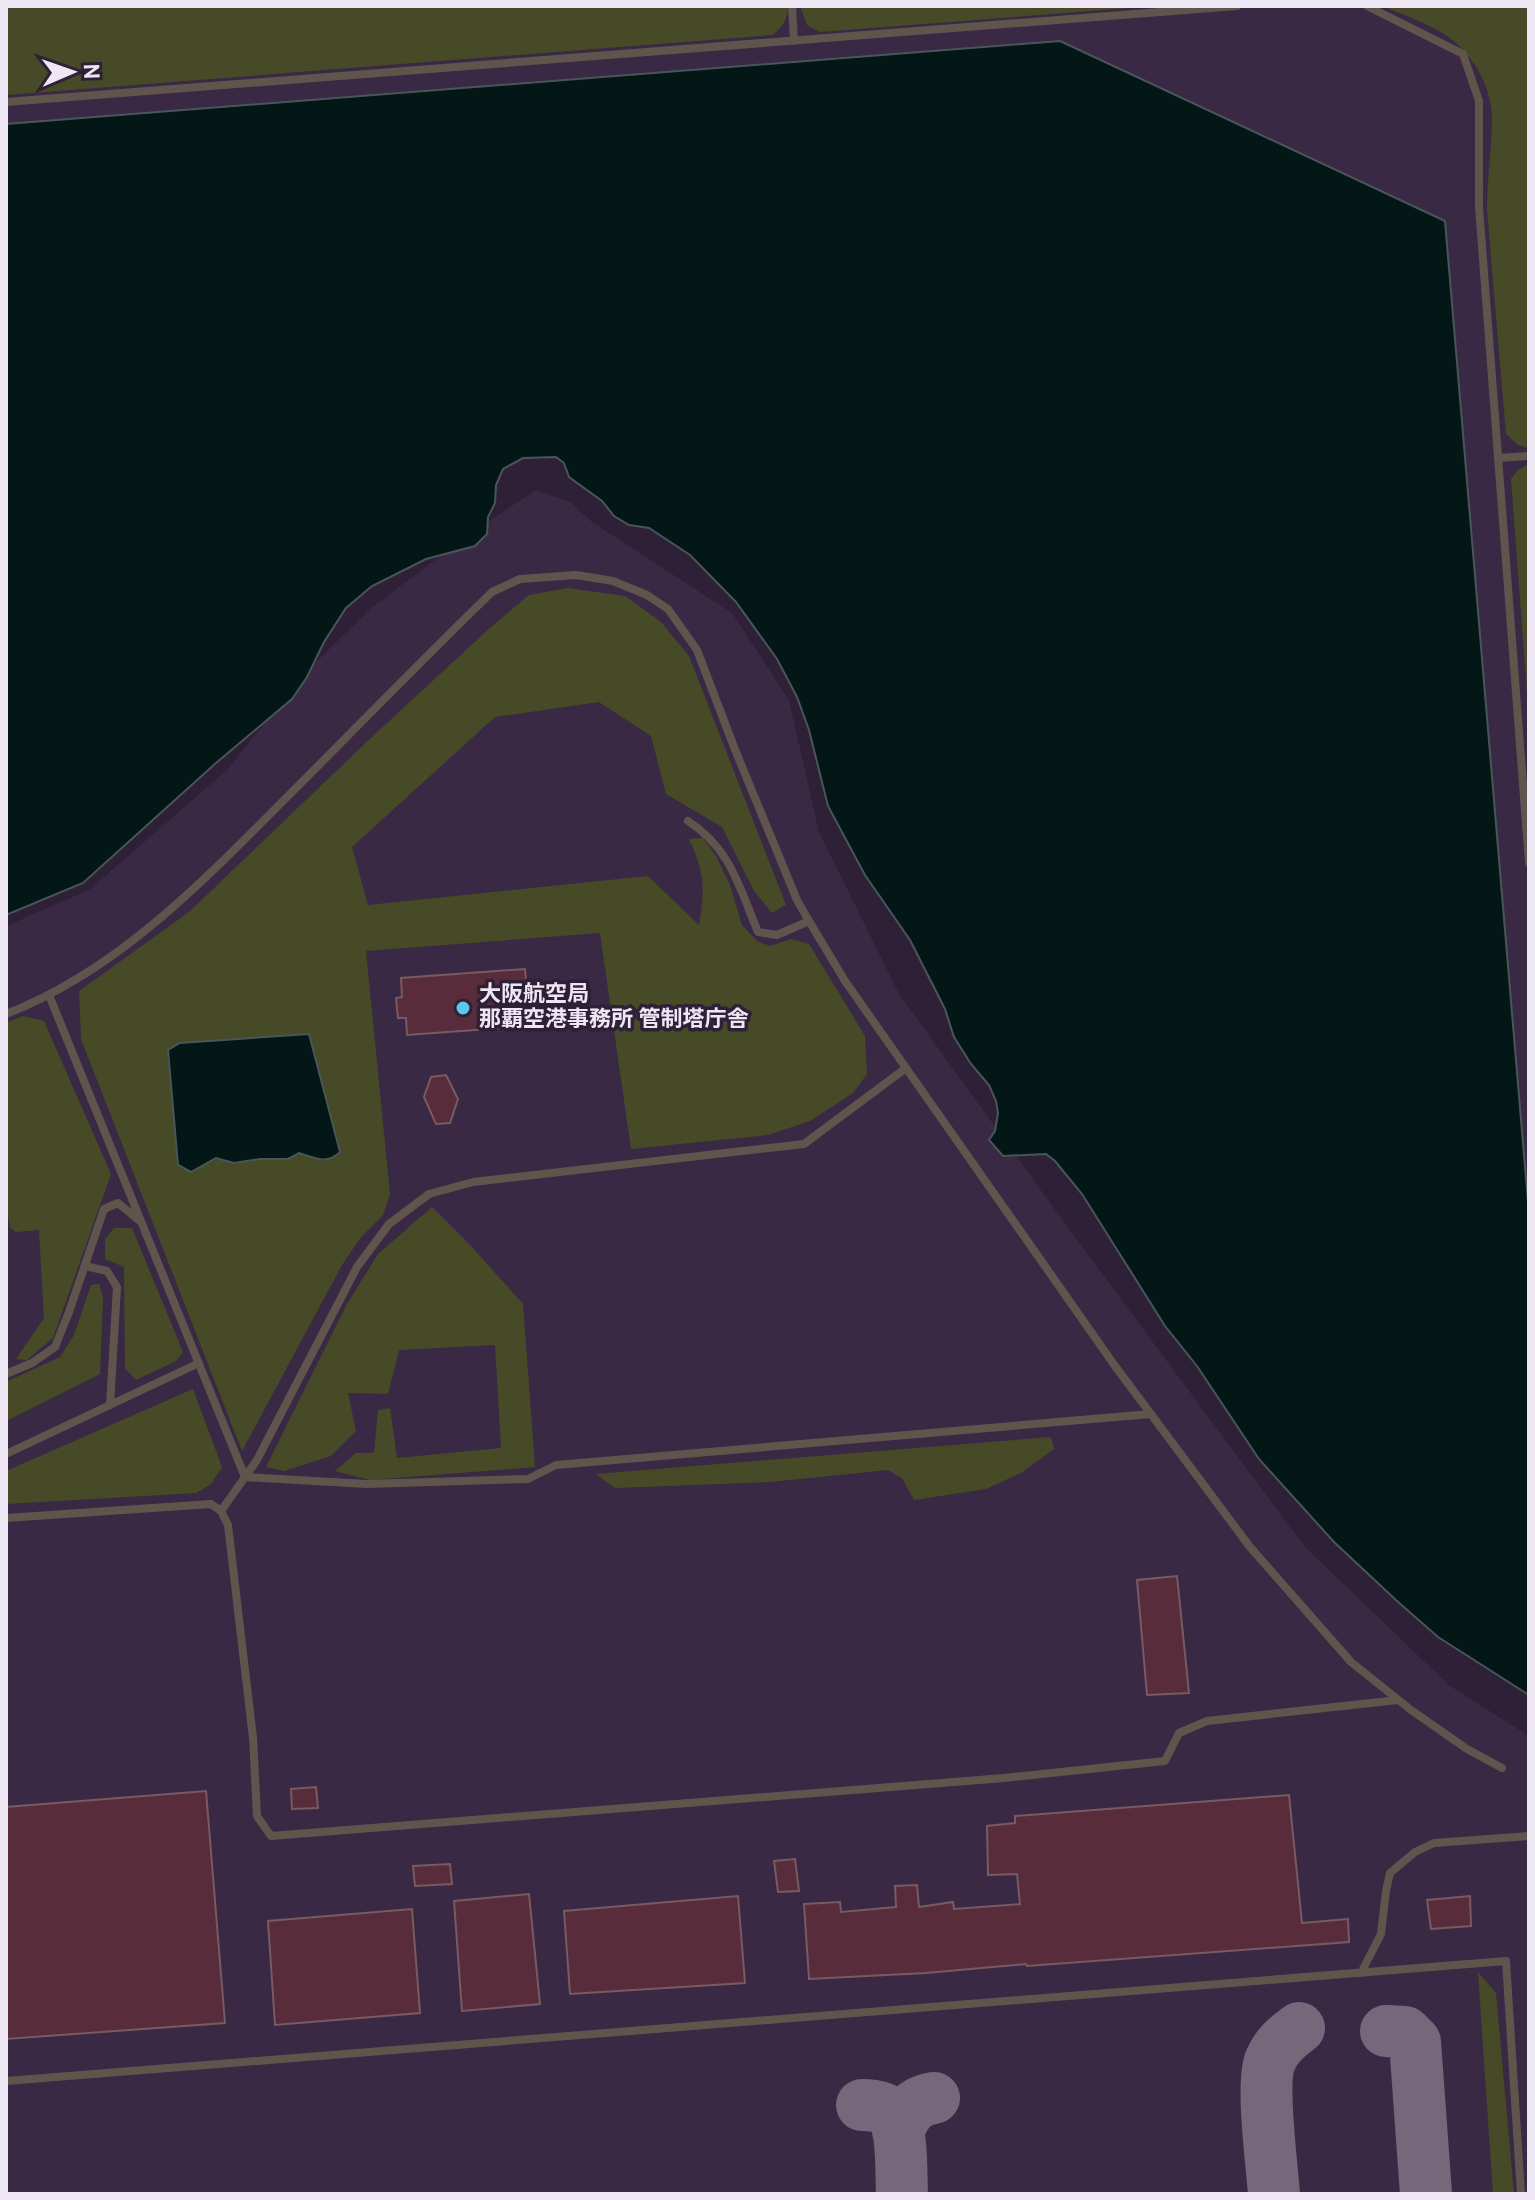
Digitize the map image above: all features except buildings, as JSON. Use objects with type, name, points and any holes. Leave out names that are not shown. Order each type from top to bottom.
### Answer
[{"type":"lane","points":[[792,6],[794,41]]},
{"type":"lane","points":[[6,102],[1237,6]]},
{"type":"lane","points":[[1367,6],[1463,54],[1479,101],[1479,207],[1529,863]]},
{"type":"lane","points":[[1498,458],[1529,456]]},
{"type":"lane","points":[[6,1014],[38,1002],[85,975],[140,935],[197,885],[492,592],[520,579],[576,575],[613,581],[647,595],[668,609],[697,650],[797,900],[845,981],[1115,1366],[1250,1547],[1351,1662],[1467,1749],[1502,1768]]},
{"type":"lane","points":[[688,821],[706,832],[728,859],[758,932],[777,935],[809,921]]},
{"type":"lane","points":[[49,995],[245,1477]]},
{"type":"lane","points":[[221,1511],[257,1460],[357,1267],[389,1224],[429,1194],[473,1182],[804,1144],[906,1068]]},
{"type":"lane","points":[[6,1374],[32,1363],[55,1347],[104,1209],[118,1203],[142,1222]]},
{"type":"lane","points":[[85,1266],[107,1271],[117,1287],[110,1405]]},
{"type":"lane","points":[[6,1454],[199,1363]]},
{"type":"lane","points":[[245,1477],[367,1484],[528,1479],[556,1465],[1151,1414]]},
{"type":"lane","points":[[6,1518],[211,1504],[221,1511],[228,1525],[239,1612],[253,1738],[257,1816],[271,1836],[988,1779],[1165,1761],[1179,1733],[1207,1721],[1398,1700]]},
{"type":"lane","points":[[1361,1973],[1381,1934],[1390,1873],[1415,1852],[1434,1843],[1529,1836]]},
{"type":"lane","points":[[6,2081],[1506,1961],[1521,2194]]},
{"type":"shaded area","points":[[6,6],[1529,6],[1529,1214],[1444,221],[1060,41],[6,124]]},
{"type":"shaded area","points":[[1060,41],[1445,221],[1529,1214],[1529,1695],[1438,1637],[1334,1542],[1259,1459],[1197,1366],[1165,1326],[1082,1194],[1055,1161],[1046,1154],[1003,1156],[989,1140],[995,1131],[998,1113],[989,1085],[954,1037],[945,1009],[910,940],[865,875],[828,806],[809,730],[797,697],[777,659],[736,602],[690,555],[649,528],[629,525],[614,516],[602,501],[569,477],[564,463],[556,457],[523,458],[503,469],[496,485],[495,503],[488,517],[487,534],[475,546],[426,559],[372,586],[346,608],[292,699],[83,883],[6,915],[6,124]]},
{"type":"shaded area","points":[[536,490],[570,502],[592,522],[732,613],[789,700],[819,832],[899,994],[1304,1546],[1450,1686],[1529,1736],[1529,2194],[6,2194],[6,926],[89,890],[228,769],[302,676],[371,608],[471,533]]},
{"type":"shaded area","points":[[309,1034],[340,1152],[326,1159],[299,1153],[288,1159],[234,1163],[216,1158],[191,1172],[178,1165],[168,1050],[180,1043]]},
{"type":"green space","points":[[6,6],[788,6],[784,23],[772,35],[6,95]]},
{"type":"green space","points":[[800,6],[1155,6],[820,32],[807,25]]},
{"type":"green space","points":[[1383,6],[1529,6],[1529,448],[1518,445],[1506,434],[1487,210],[1492,117],[1488,91],[1476,67],[1460,46],[1426,24]]},
{"type":"green space","points":[[1529,464],[1529,720],[1511,479],[1518,470]]},
{"type":"green space","points":[[568,588],[625,596],[661,622],[689,656],[786,905],[772,913],[754,891],[722,827],[666,794],[651,736],[599,702],[495,717],[352,847],[368,905],[648,876],[699,925],[702,881],[689,839],[703,838],[730,885],[742,925],[757,941],[770,946],[791,939],[809,944],[865,1036],[867,1074],[853,1093],[810,1121],[768,1135],[631,1149],[600,933],[366,951],[390,1194],[383,1215],[361,1237],[342,1265],[242,1451],[81,1039],[79,991],[189,912],[375,734],[529,595]]},
{"type":"green space","points":[[23,1016],[44,1021],[111,1174],[53,1338],[27,1360],[16,1359],[44,1318],[39,1230],[16,1232],[10,1228],[6,1201],[6,1023]]},
{"type":"green space","points":[[432,1207],[523,1304],[535,1467],[370,1480],[335,1471],[356,1453],[374,1453],[378,1410],[390,1408],[397,1458],[501,1448],[495,1345],[399,1350],[388,1394],[348,1393],[356,1431],[331,1456],[284,1471],[266,1467],[346,1306],[378,1254]]},
{"type":"green space","points":[[114,1228],[132,1228],[183,1352],[176,1361],[136,1380],[125,1368],[124,1267],[105,1259],[105,1239]]},
{"type":"green space","points":[[99,1284],[103,1297],[100,1374],[6,1421],[6,1382],[60,1357],[74,1335],[91,1285]]},
{"type":"green space","points":[[193,1389],[222,1467],[211,1484],[196,1493],[6,1504],[6,1471]]},
{"type":"green space","points":[[1051,1437],[1054,1449],[1021,1473],[986,1489],[914,1500],[902,1478],[888,1470],[770,1482],[615,1488],[596,1474]]},
{"type":"green space","points":[[1478,1972],[1496,1993],[1514,2194],[1493,2194]]},
{"type":"taxiway","points":[[1274,2194],[1267,2106],[1268,2072],[1275,2051],[1299,2028]]},
{"type":"taxiway","points":[[1386,2031],[1405,2032],[1415,2042],[1426,2194]]},
{"type":"taxiway","points":[[898,2131],[911,2109],[934,2098]]},
{"type":"taxiway","points":[[862,2105],[886,2110],[896,2122],[902,2194]]},
{"type":"place","name":"大阪航空局 那覇空港事務所 管制塔庁舎","points":[[463,1008]]}]
